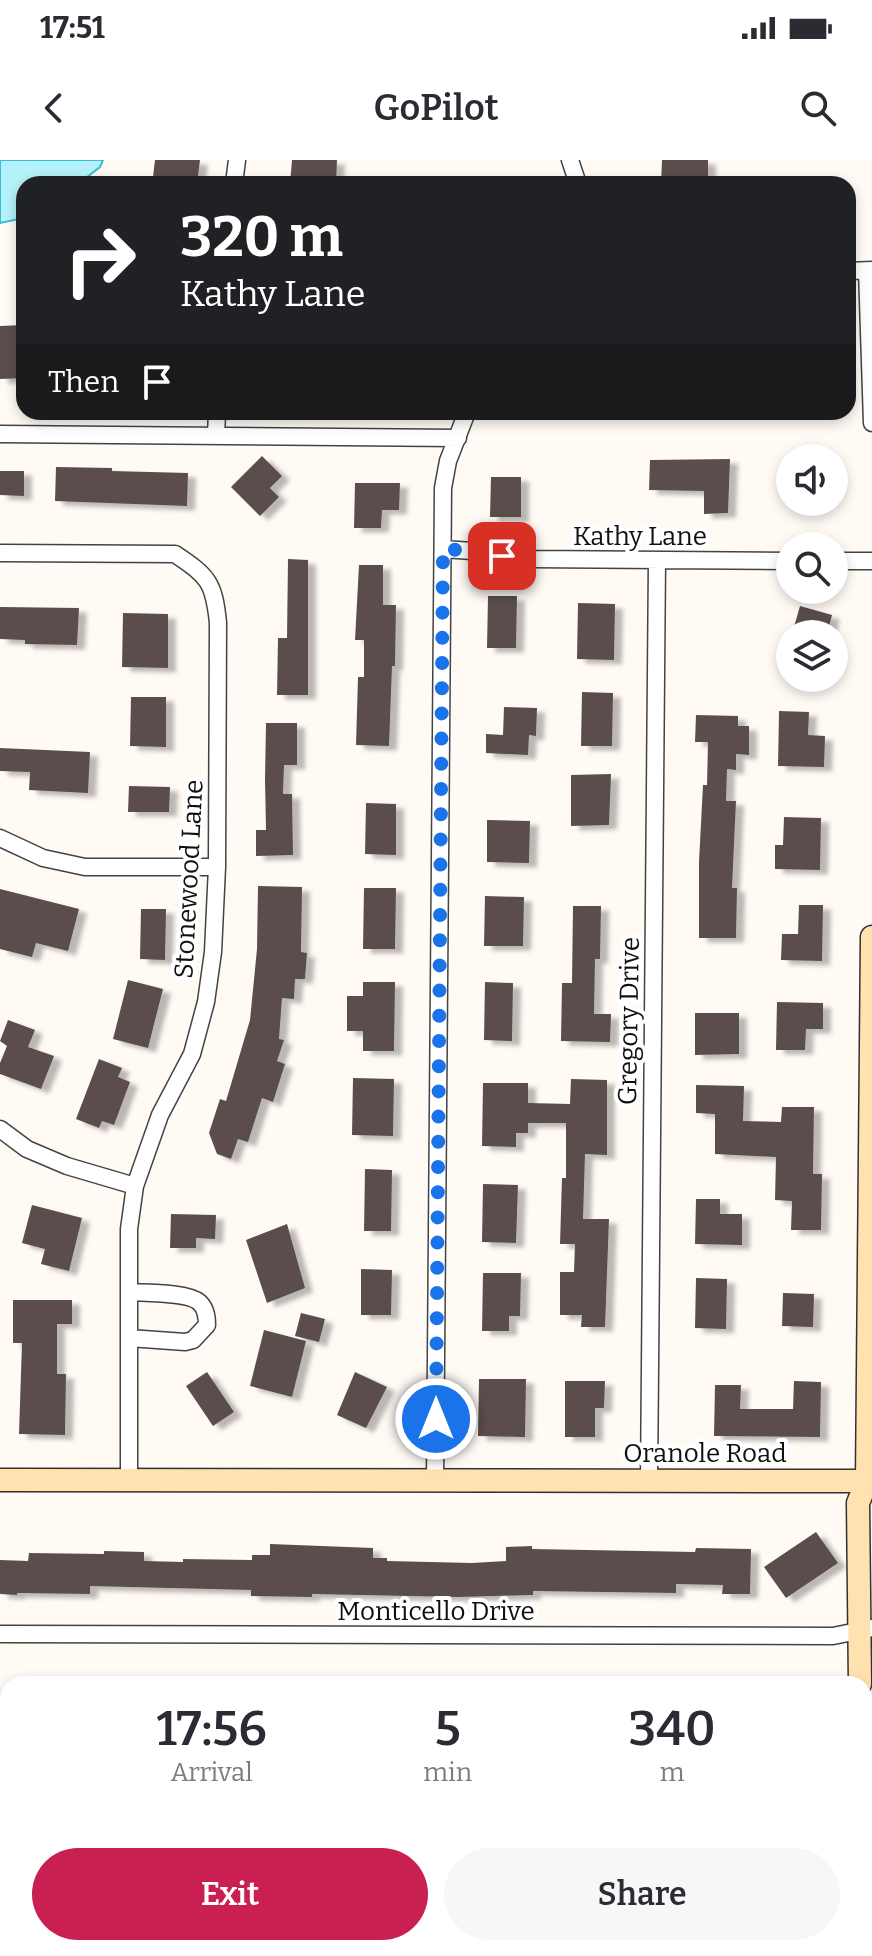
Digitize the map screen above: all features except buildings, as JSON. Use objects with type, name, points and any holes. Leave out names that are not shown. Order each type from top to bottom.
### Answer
[{"type":"street","points":[[870,271],[872,423]]},
{"type":"street","points":[[216,436],[217,420]]},
{"type":"street","points":[[435,1481],[443,488],[448,461],[464,420]]},
{"type":"street","points":[[0,434],[458,438]]},
{"type":"street","name":"Kathy Lane","points":[[443,549],[531,559],[776,561]]},
{"type":"street","name":"Stonewood Lane","points":[[0,553],[175,554],[210,583],[216,600],[215,925],[206,1002],[192,1054],[160,1115],[135,1186],[129,1229],[129,1480]]},
{"type":"street","name":"Gregory Drive","points":[[649,1482],[657,560]]},
{"type":"street","points":[[848,561],[872,561]]},
{"type":"street","points":[[0,838],[43,858],[85,867],[217,867]]},
{"type":"street","points":[[861,1676],[866,1629],[858,1503],[869,1484],[872,937]]},
{"type":"street","points":[[0,1129],[27,1149],[67,1166],[135,1186]]},
{"type":"street","points":[[129,1292],[186,1296],[200,1302],[207,1314],[207,1325],[193,1340],[129,1338]]},
{"type":"street","name":"Oranole Road","points":[[0,1480],[869,1484]]},
{"type":"street","name":"Monticello Drive","points":[[0,1634],[833,1636],[866,1629]]},
{"type":"water","points":[[0,160],[103,160],[100,167],[88,176],[16,176],[16,220],[0,223]]},
{"type":"route","points":[[436,1419],[443,549],[502,556]]}]
